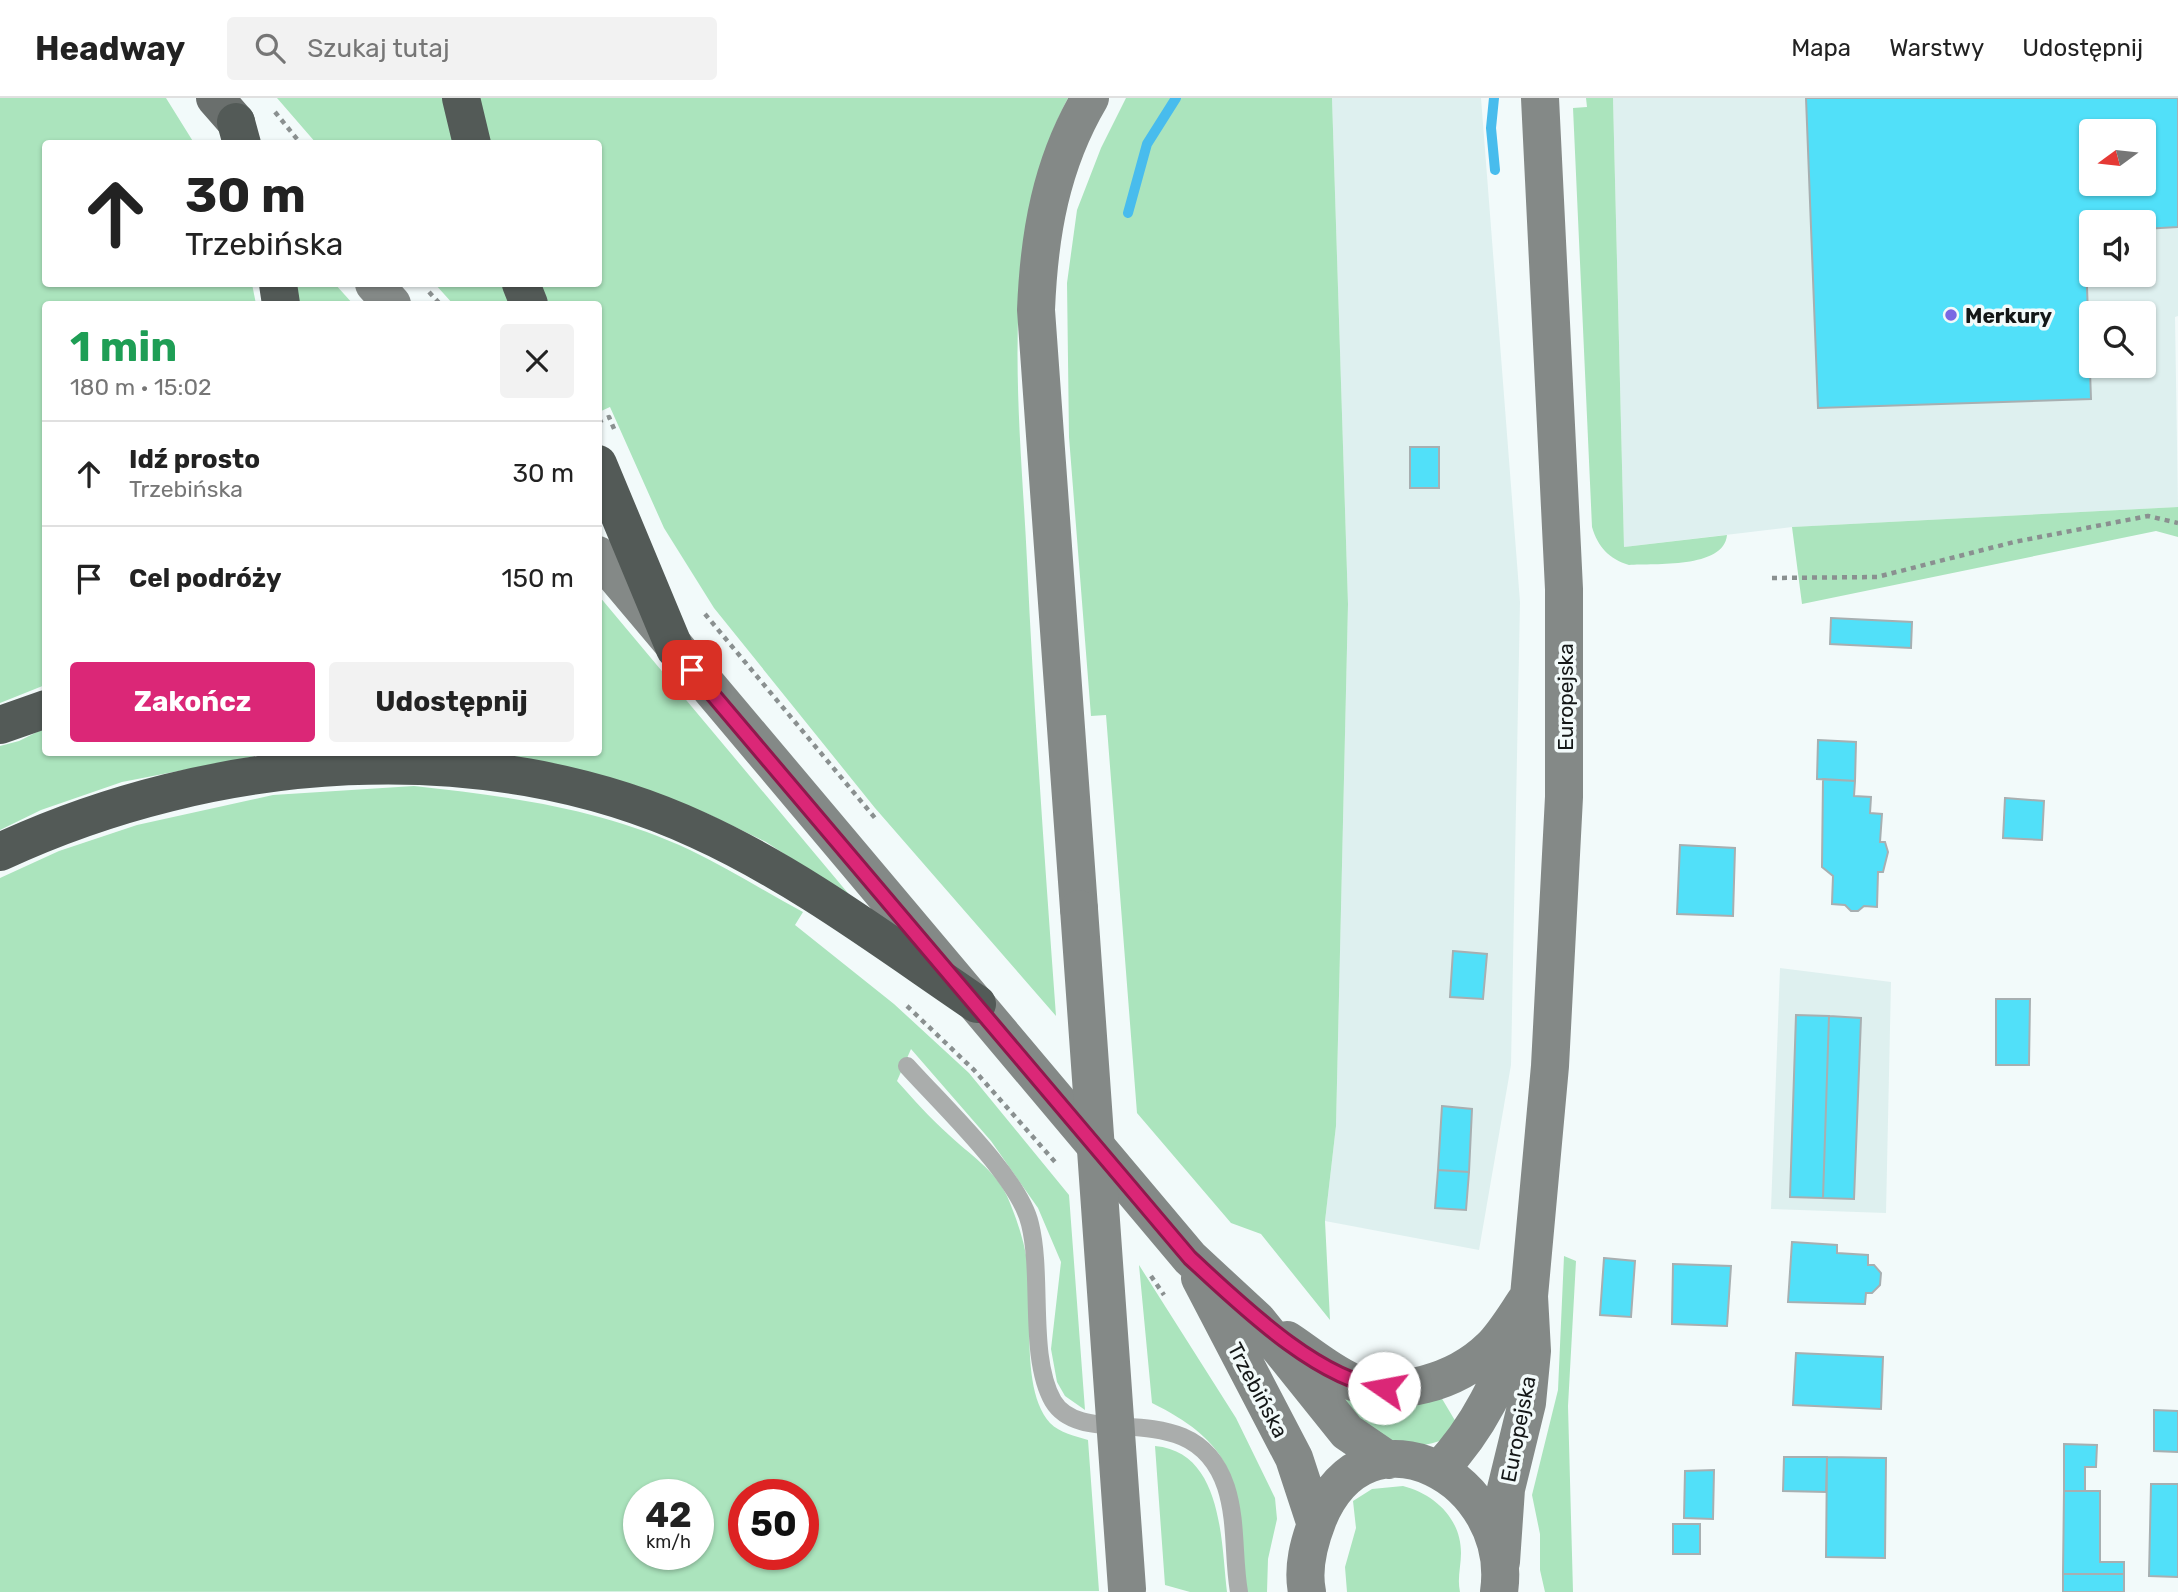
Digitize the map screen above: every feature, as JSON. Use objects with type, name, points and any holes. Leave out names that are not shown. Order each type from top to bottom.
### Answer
[{"type":"highway","points":[[461,98],[471,140]]},
{"type":"highway","points":[[609,452],[675,649]]},
{"type":"highway","points":[[0,725],[42,710]]},
{"type":"highway","points":[[0,852],[92,815],[228,780],[378,766],[461,768],[499,773],[568,786],[636,805],[699,830],[819,898],[976,1004]]},
{"type":"main road","points":[[1090,98],[1063,152],[1050,193],[1039,259],[1036,310],[1128,1590]]},
{"type":"main road","name":"Europejska","points":[[1500,1577],[1506,1489],[1527,1403],[1531,1362],[1529,1296],[1555,999],[1565,736],[1562,528],[1540,98]]},
{"type":"main road","points":[[377,287],[389,301]]},
{"type":"main road","name":"Trzebińska","points":[[602,560],[1190,1258],[1258,1320],[1347,1432],[1388,1460]]},
{"type":"main road","name":"Trzebińska","points":[[1190,1258],[1294,1458],[1316,1525]]},
{"type":"main road","points":[[1258,1320],[1350,1381],[1370,1386],[1402,1388],[1421,1385],[1474,1362],[1497,1340],[1529,1296]]},
{"type":"main road","name":"Europejska","points":[[1440,1469],[1466,1442],[1493,1397],[1529,1296]]},
{"type":"main road","points":[[1307,1592],[1306,1563],[1316,1525],[1328,1497],[1338,1483],[1370,1464],[1388,1460],[1406,1460],[1440,1469],[1452,1476],[1474,1500],[1493,1536],[1500,1577]]},
{"type":"lane","points":[[907,1066],[1022,1199],[1037,1259],[1043,1372],[1054,1402],[1062,1412],[1082,1420],[1174,1432],[1192,1440],[1205,1452],[1226,1488],[1239,1592]]},
{"type":"path","points":[[270,107],[298,140]]},
{"type":"path","points":[[602,421],[609,418],[609,452]]},
{"type":"path","points":[[1772,578],[1877,577],[2014,542],[2148,516],[2178,523]]},
{"type":"path","points":[[700,605],[875,818]]},
{"type":"shaded area","points":[[1332,98],[1481,98],[1520,602],[1511,1065],[1479,1250],[1325,1221],[1336,1126],[1348,604]]},
{"type":"shaded area","points":[[1613,98],[2178,98],[2178,316],[2175,317],[2178,507],[1792,527],[1624,547]]},
{"type":"shaded area","points":[[1780,968],[1891,982],[1886,1213],[1771,1209]]},
{"type":"green space","points":[[0,98],[166,98],[192,140],[42,140],[42,287],[253,287],[255,301],[42,301],[42,686],[0,703]]},
{"type":"green space","points":[[277,98],[444,98],[452,140],[313,140]]},
{"type":"green space","points":[[479,98],[1068,98],[1045,151],[1030,207],[1018,325],[1020,445],[1056,1016],[875,808],[714,608],[664,528],[610,407],[602,411],[602,301],[548,301],[540,287],[602,287],[602,140],[488,140]]},
{"type":"green space","points":[[1126,98],[1332,98],[1348,604],[1336,1126],[1325,1221],[1330,1320],[1261,1234],[1231,1223],[1137,1113],[1106,715],[1091,716],[1069,437],[1067,283],[1077,210],[1101,148]]},
{"type":"green space","points":[[1586,98],[1613,98],[1624,547],[1727,535],[1723,546],[1714,554],[1701,559],[1670,564],[1629,565],[1605,551],[1592,527],[1573,108],[1587,107]]},
{"type":"green space","points":[[297,287],[338,287],[350,301],[298,301]]},
{"type":"green space","points":[[438,287],[503,287],[509,301],[450,301]]},
{"type":"green space","points":[[2178,507],[2178,537],[2156,531],[1802,604],[1792,527]]},
{"type":"green space","points":[[602,600],[852,898],[766,842],[706,813],[575,769],[507,756],[602,756]]},
{"type":"green space","points":[[42,730],[42,756],[256,756],[122,782],[41,810],[0,830],[0,746],[19,741]]},
{"type":"green space","points":[[414,786],[485,794],[590,814],[657,836],[705,857],[803,912],[795,925],[894,1004],[969,1073],[1069,1195],[1085,1410],[1065,1396],[1057,1382],[1051,1349],[1061,1262],[1038,1208],[991,1141],[911,1049],[897,1081],[935,1122],[996,1178],[1007,1196],[1017,1222],[1028,1267],[1031,1370],[1035,1391],[1041,1409],[1050,1423],[1063,1432],[1088,1440],[1099,1591],[0,1592],[0,878],[59,851],[137,825],[273,795]]},
{"type":"green space","points":[[1564,1256],[1576,1261],[1568,1406],[1573,1592],[1545,1592],[1540,1570],[1540,1534],[1532,1495],[1558,1390]]},
{"type":"green space","points":[[1139,1265],[1236,1418],[1275,1498],[1277,1519],[1268,1559],[1267,1592],[1246,1592],[1237,1504],[1232,1481],[1223,1460],[1207,1440],[1185,1422],[1152,1403]]},
{"type":"green space","points":[[1343,1393],[1441,1397],[1460,1429],[1434,1443],[1406,1445],[1392,1442],[1378,1437],[1354,1419]]},
{"type":"green space","points":[[1155,1446],[1177,1452],[1194,1464],[1206,1482],[1220,1525],[1227,1592],[1190,1592],[1165,1585]]},
{"type":"green space","points":[[1403,1486],[1435,1501],[1451,1519],[1460,1540],[1460,1592],[1347,1592],[1345,1567],[1356,1528],[1353,1501],[1372,1489]]},
{"type":"building","name":"Merkury","points":[[1806,98],[2178,98],[2178,227],[2156,228],[2156,210],[2079,210],[2079,287],[2087,287],[2088,301],[2079,301],[2079,378],[2090,378],[2091,399],[1818,408]]},
{"type":"building","points":[[1410,447],[1439,447],[1439,488],[1410,488]]},
{"type":"building","points":[[1831,618],[1912,622],[1911,648],[1830,644]]},
{"type":"building","points":[[1818,740],[1856,742],[1855,781],[1817,779]]},
{"type":"building","points":[[1823,779],[1855,781],[1854,796],[1871,797],[1870,813],[1882,814],[1880,842],[1885,842],[1888,852],[1883,872],[1878,872],[1877,907],[1864,906],[1858,911],[1851,911],[1845,905],[1832,904],[1833,876],[1822,867]]},
{"type":"building","points":[[2005,798],[2044,801],[2042,840],[2003,838]]},
{"type":"building","points":[[1680,845],[1735,848],[1733,916],[1677,914]]},
{"type":"building","points":[[1453,951],[1487,954],[1483,999],[1450,997]]},
{"type":"building","points":[[1996,999],[2030,999],[2029,1065],[1996,1065]]},
{"type":"building","points":[[1796,1015],[1829,1016],[1823,1198],[1790,1197]]},
{"type":"building","points":[[1829,1016],[1861,1018],[1854,1199],[1823,1198]]},
{"type":"building","points":[[1442,1106],[1472,1109],[1469,1172],[1438,1170]]},
{"type":"building","points":[[1438,1170],[1469,1172],[1466,1210],[1435,1208]]},
{"type":"building","points":[[1792,1242],[1837,1245],[1837,1253],[1868,1255],[1868,1265],[1874,1265],[1881,1273],[1880,1285],[1872,1293],[1866,1293],[1865,1304],[1788,1302]]},
{"type":"building","points":[[1604,1258],[1635,1261],[1631,1317],[1600,1315]]},
{"type":"building","points":[[1673,1264],[1731,1266],[1727,1326],[1672,1324]]},
{"type":"building","points":[[1796,1353],[1883,1357],[1881,1409],[1793,1405]]},
{"type":"building","points":[[2154,1410],[2178,1411],[2178,1452],[2154,1451]]},
{"type":"building","points":[[2064,1444],[2097,1445],[2096,1467],[2085,1467],[2085,1491],[2064,1491]]},
{"type":"building","points":[[1784,1457],[1827,1457],[1826,1492],[1783,1491]]},
{"type":"building","points":[[1827,1457],[1886,1458],[1885,1558],[1826,1557]]},
{"type":"building","points":[[1714,1470],[1713,1519],[1684,1518],[1685,1471]]},
{"type":"building","points":[[2151,1484],[2178,1484],[2178,1577],[2149,1576]]},
{"type":"building","points":[[2064,1491],[2100,1491],[2100,1562],[2124,1562],[2124,1574],[2063,1574]]},
{"type":"building","points":[[1673,1524],[1700,1524],[1700,1554],[1673,1554]]},
{"type":"building","points":[[2063,1574],[2124,1574],[2124,1592],[2063,1592]]},
{"type":"waterway","points":[[1128,213],[1147,144],[1176,98]]},
{"type":"waterway","points":[[1494,98],[1491,128],[1495,170]]},
{"type":"place","name":"Merkury","points":[[1951,315]]},
{"type":"route","points":[[692,670],[1190,1258],[1258,1320],[1331,1370],[1350,1381],[1384,1388]]}]
